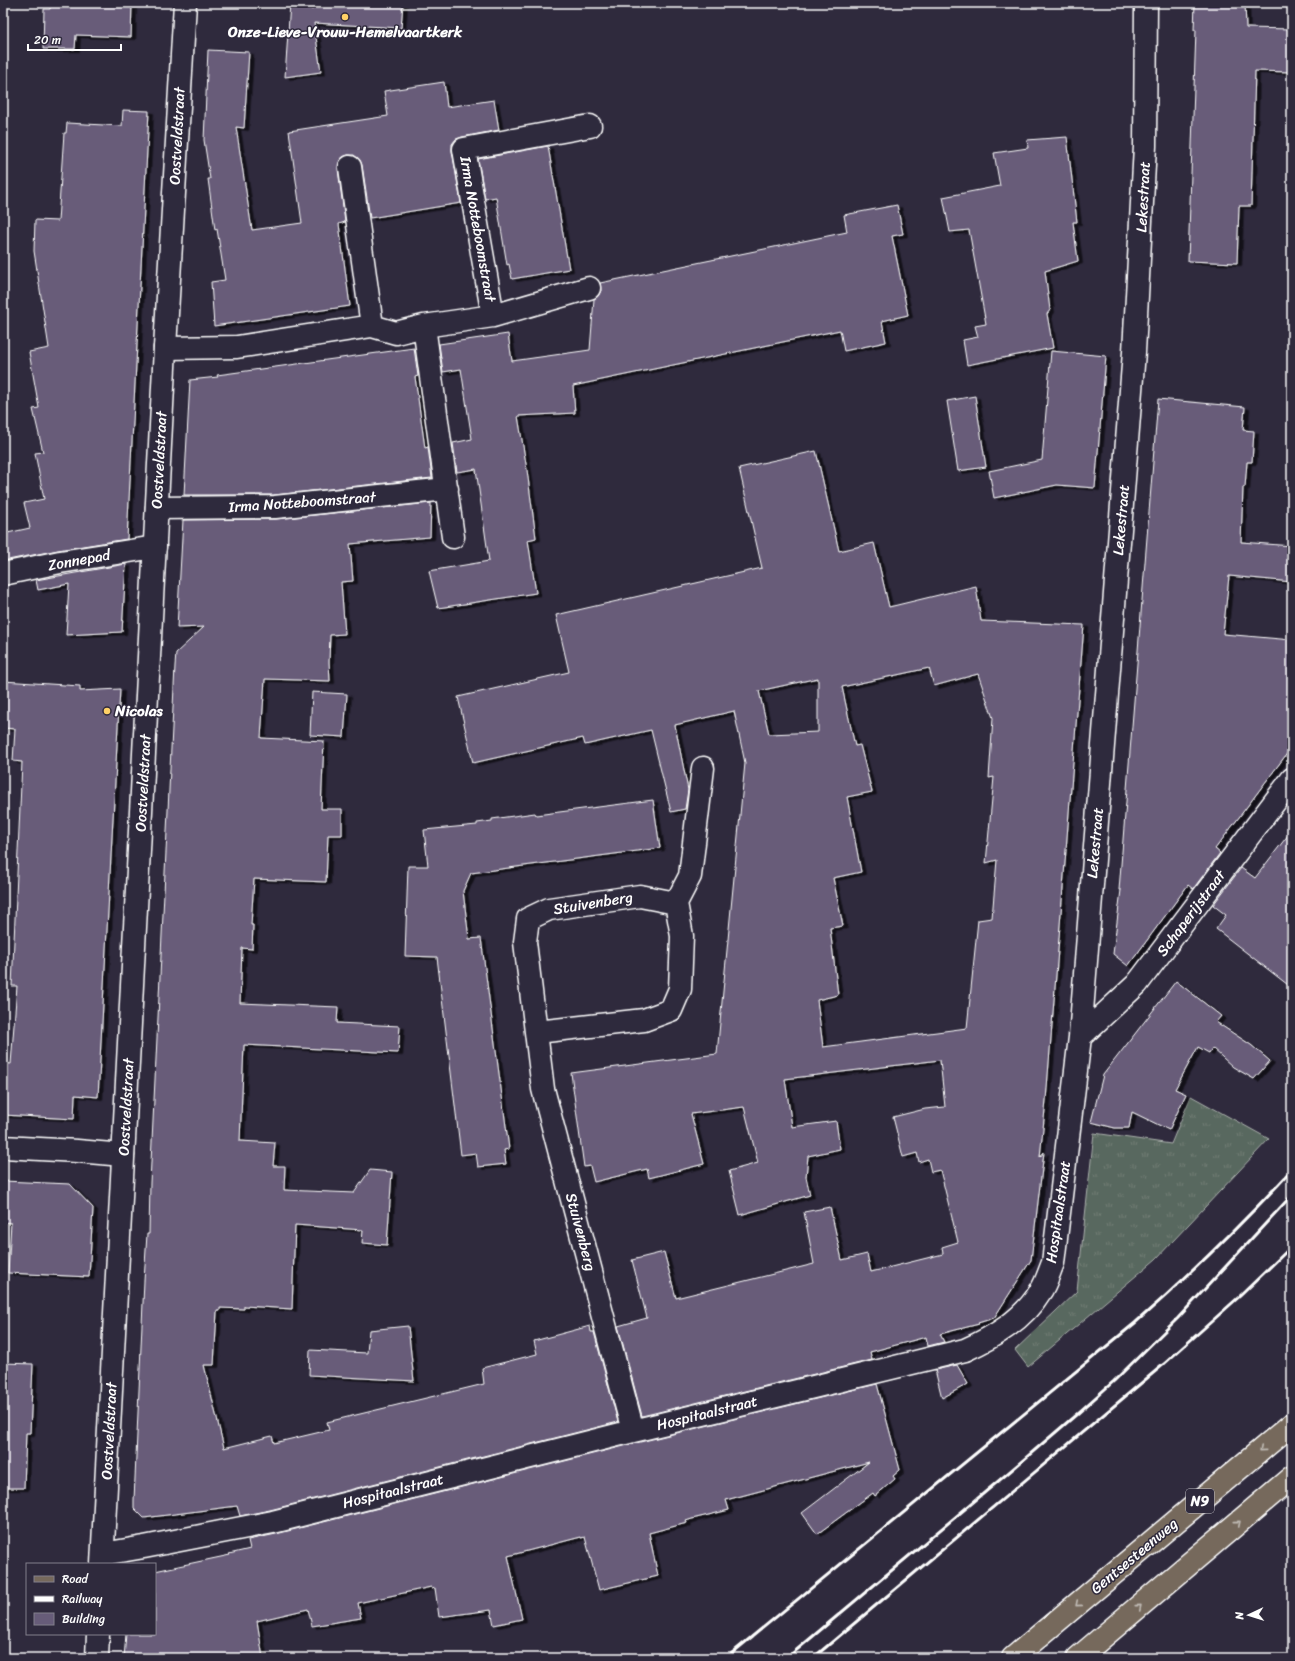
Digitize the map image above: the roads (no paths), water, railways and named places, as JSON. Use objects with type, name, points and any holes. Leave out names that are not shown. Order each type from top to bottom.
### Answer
[{"type":"main road","name":"Gentsesteenweg","points":[[1013,1658],[1292,1424]]},
{"type":"main road","points":[[1078,1658],[1292,1477]]},
{"type":"street","name":"Oostveldstraat","points":[[103,1559],[165,348],[185,3]]},
{"type":"street","name":"Lekestraat","points":[[1080,1037],[1134,352],[1145,146],[1146,3]]},
{"type":"street","name":"Irma Notteboomstraat","points":[[493,316],[464,149],[590,126]]},
{"type":"street","points":[[350,166],[372,326]]},
{"type":"street","name":"Irma Notteboomstraat","points":[[165,348],[237,347],[372,326],[396,333],[424,326],[493,316],[589,288]]},
{"type":"street","points":[[424,326],[453,537]]},
{"type":"street","name":"Irma Notteboomstraat","points":[[157,508],[275,507],[447,489]]},
{"type":"street","name":"Zonnepad","points":[[3,574],[60,562],[155,547]]},
{"type":"street","points":[[537,1032],[644,1020],[671,1010],[680,990],[682,936],[676,903],[690,876],[703,768]]},
{"type":"street","name":"Schaperijstraat","points":[[1080,1037],[1137,984],[1292,780]]},
{"type":"street","name":"Stuivenberg","points":[[633,1431],[543,1089],[525,942],[528,919],[549,909],[640,896],[676,903]]},
{"type":"street","name":"Hospitaalstraat","points":[[103,1559],[144,1547],[273,1522],[633,1431],[965,1350],[992,1338],[1019,1318],[1041,1292],[1053,1263],[1080,1037]]},
{"type":"street","points":[[3,1148],[77,1151],[123,1155]]},
{"type":"street","points":[[97,1658],[98,1635]]},
{"type":"railway","points":[[726,1658],[1135,1323],[1215,1249],[1292,1170]]},
{"type":"railway","points":[[787,1658],[1008,1473],[1114,1381],[1178,1318],[1292,1195]]},
{"type":"railway","points":[[813,1658],[1164,1364],[1240,1296],[1292,1246]]},
{"type":"place","name":"Onze-Lieve-Vrouw-Hemelvaartkerk","points":[[345,17]]},
{"type":"place","name":"Nicolas","points":[[107,711]]}]
